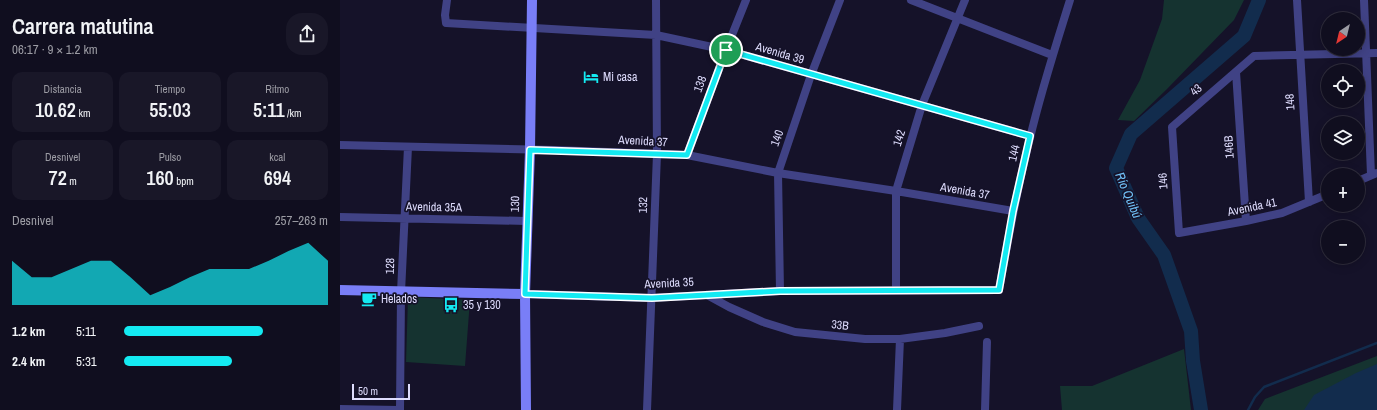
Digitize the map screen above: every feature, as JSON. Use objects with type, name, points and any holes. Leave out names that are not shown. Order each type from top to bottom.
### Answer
[{"type":"street","name":"Avenida 39","points":[[447,0],[445,15],[446,23],[656,35],[726,50],[1030,136]]},
{"type":"street","name":"130","points":[[526,410],[525,294],[530,150],[532,0]]},
{"type":"street","name":"132","points":[[648,410],[657,154],[656,0]]},
{"type":"street","name":"138","points":[[687,155],[746,0]]},
{"type":"street","name":"140","points":[[780,291],[778,173],[811,74],[840,0]]},
{"type":"street","points":[[911,0],[1052,55]]},
{"type":"street","name":"142","points":[[896,290],[896,191],[922,105],[965,0]]},
{"type":"street","name":"144","points":[[999,290],[1013,211],[1030,136],[1052,55],[1070,0]]},
{"type":"street","name":"148","points":[[1297,0],[1299,56],[1309,202]]},
{"type":"street","points":[[1364,0],[1374,174]]},
{"type":"street","name":"43","points":[[1172,127],[1254,56],[1377,53]]},
{"type":"street","name":"146B","points":[[1236,72],[1246,221]]},
{"type":"street","name":"146","points":[[1172,127],[1179,233]]},
{"type":"street","name":"Avenida 37","points":[[340,145],[590,151],[687,155],[778,173],[1013,211]]},
{"type":"street","name":"128","points":[[399,410],[401,292],[408,147]]},
{"type":"street","name":"Avenida 41","points":[[1179,233],[1282,213],[1321,197]]},
{"type":"street","name":"Avenida 35A","points":[[340,217],[528,221]]},
{"type":"street","name":"Avenida 35","points":[[340,290],[652,298],[780,291],[999,290]]},
{"type":"street","name":"33B","points":[[706,294],[729,307],[763,322],[795,332],[865,339],[900,339],[945,333],[979,326]]},
{"type":"street","points":[[897,410],[900,339]]},
{"type":"street","points":[[985,410],[987,342]]},
{"type":"street","points":[[340,409],[399,410]]},
{"type":"green space","points":[[1164,0],[1244,0],[1234,20],[1134,121],[1118,120],[1140,80],[1162,19]]},
{"type":"green space","points":[[408,297],[470,300],[465,366],[406,362]]},
{"type":"green space","points":[[1184,349],[1191,410],[1062,410],[1060,386],[1092,386]]},
{"type":"green space","points":[[1377,356],[1377,410],[1258,410],[1265,399]]},
{"type":"water","points":[[1377,364],[1377,410],[1304,410],[1314,395]]},
{"type":"waterway","name":"Río Quibú","points":[[1201,410],[1193,361],[1191,331],[1164,255],[1138,218],[1116,168],[1131,134],[1244,36],[1259,0]]},
{"type":"waterway","points":[[1248,410],[1255,397],[1264,387],[1377,343]]},
{"type":"place","name":"Mi casa","points":[[591,77]]},
{"type":"place","name":"Helados","points":[[369,299]]},
{"type":"place","name":"35 y 130","points":[[451,305]]},
{"type":"route","points":[[726,50],[1030,136],[1013,211],[999,290],[780,291],[652,298],[525,294],[530,150],[687,155],[726,50]]}]
